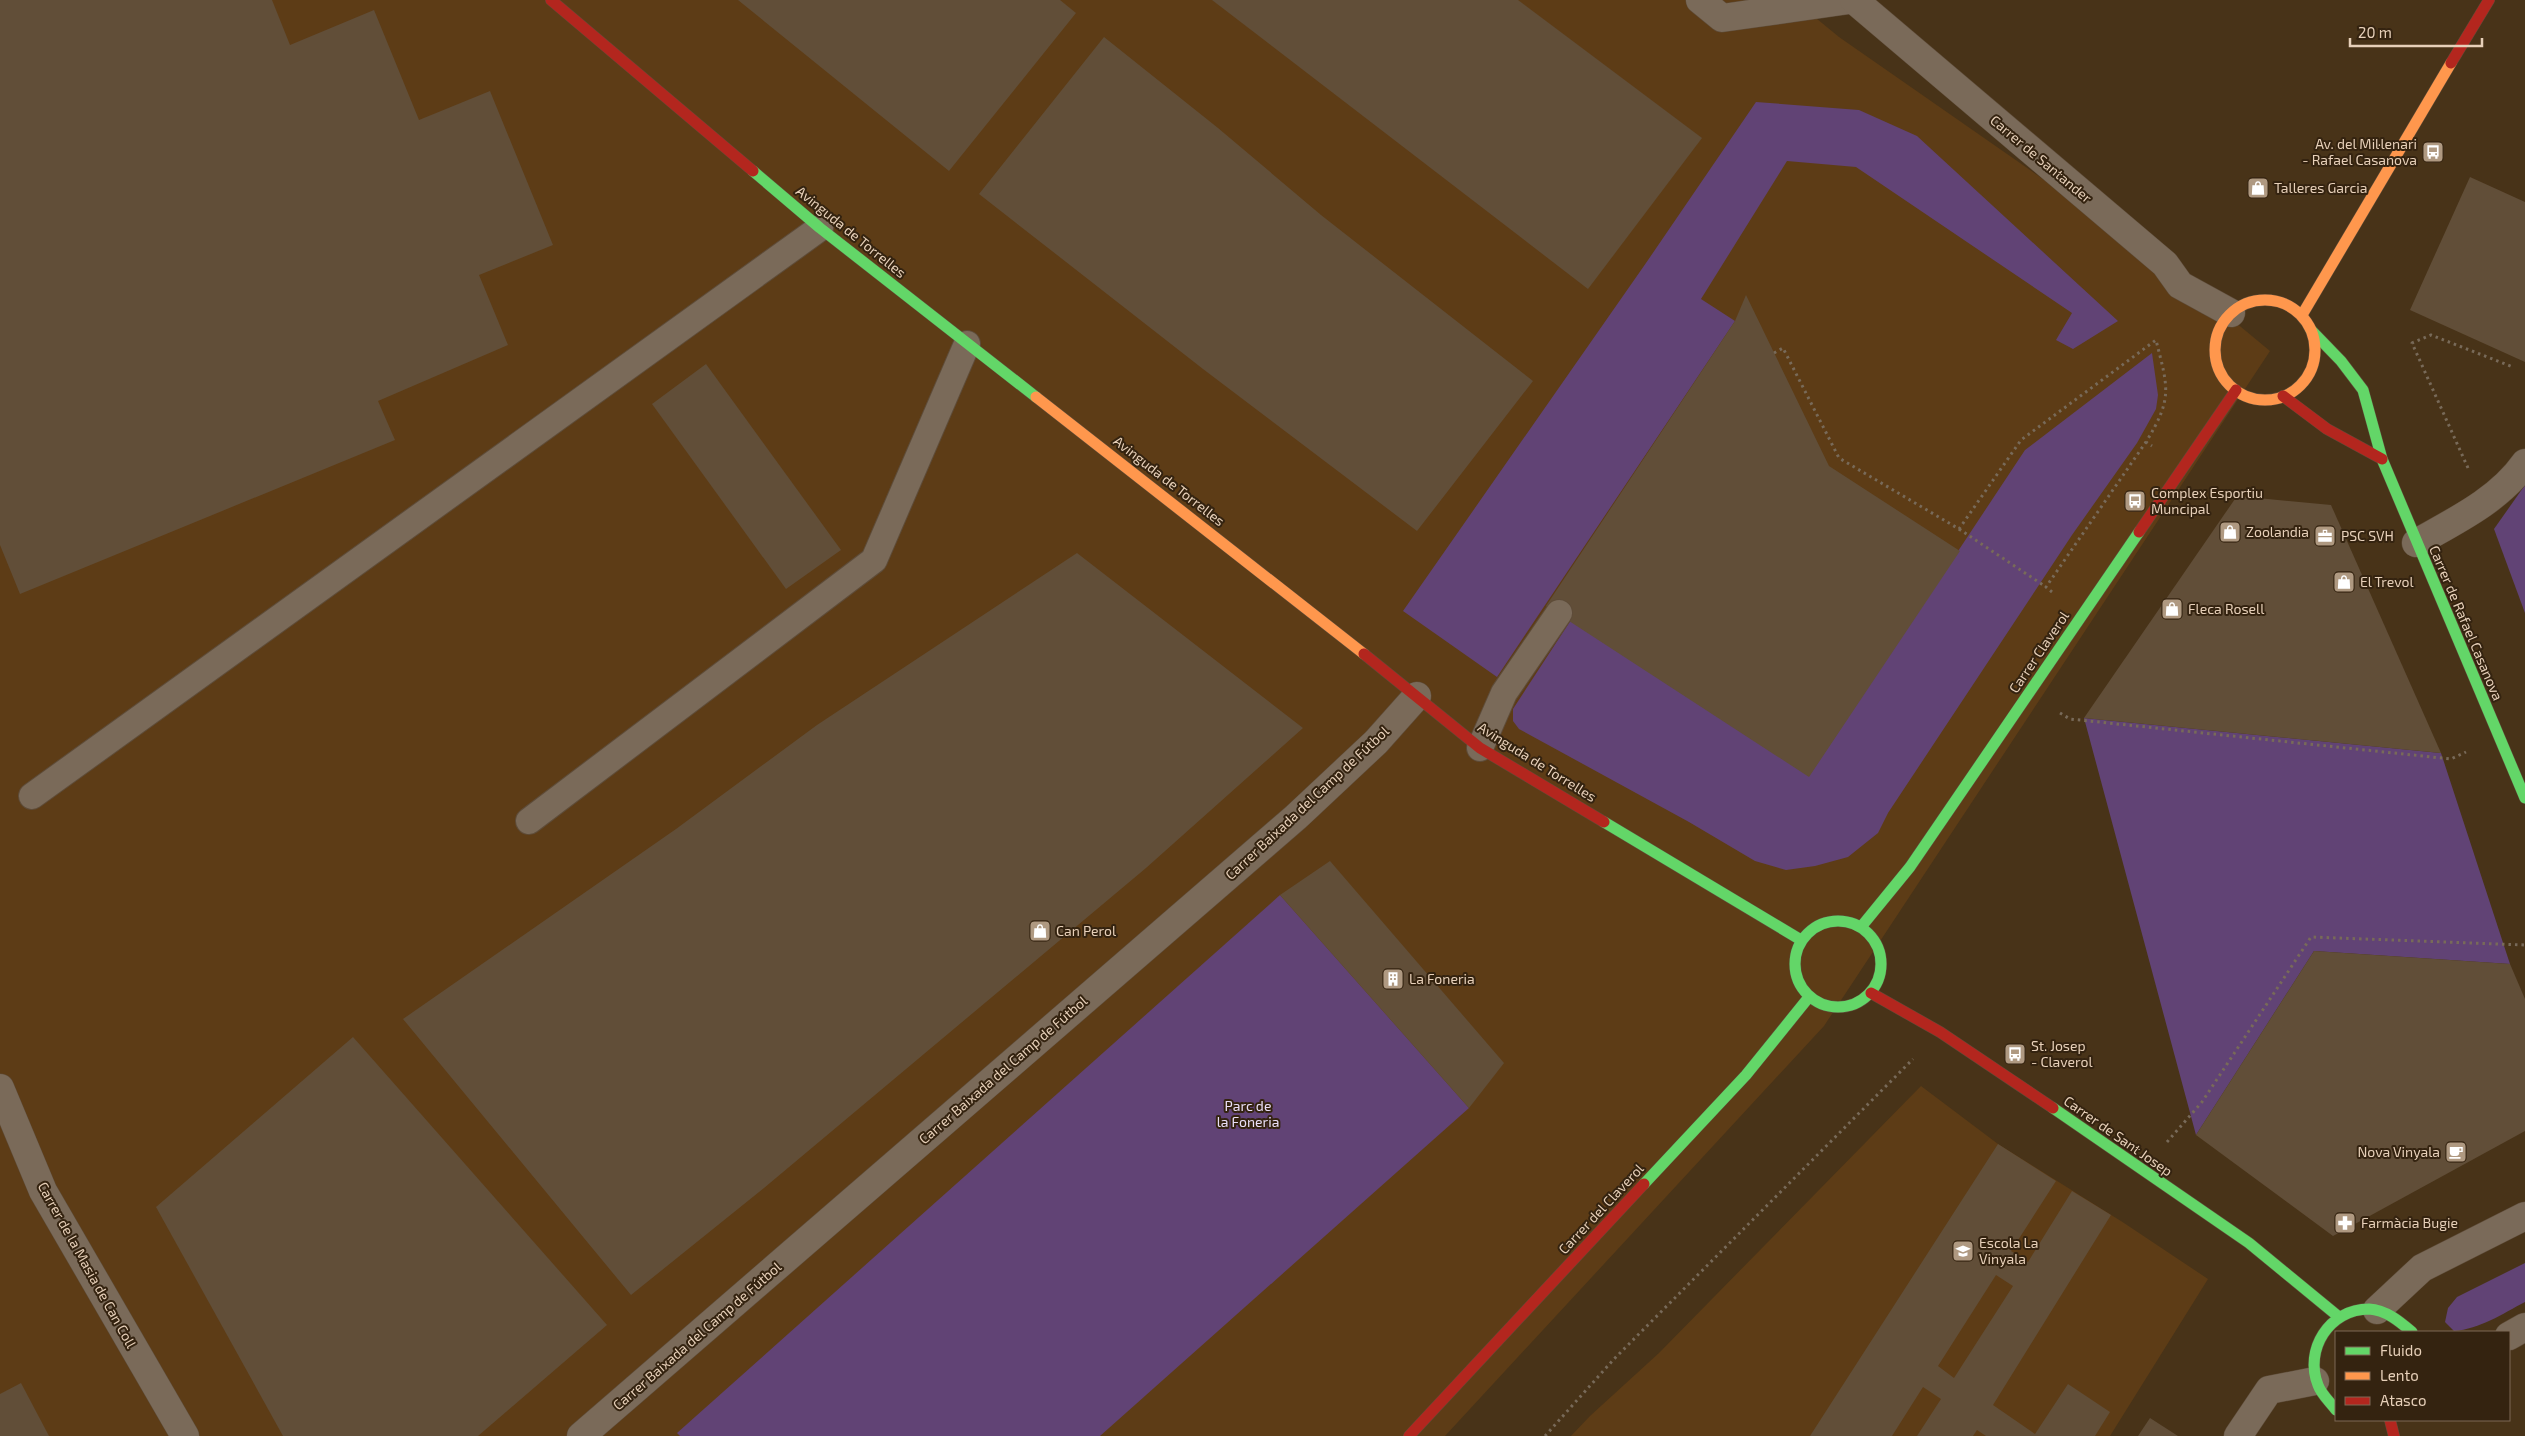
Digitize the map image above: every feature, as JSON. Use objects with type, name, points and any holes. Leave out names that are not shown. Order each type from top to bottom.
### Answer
[{"type":"street","name":"Avinguda de Torrelles","points":[[551,0],[820,228],[1314,613],[1480,748],[1801,940]]},
{"type":"street","points":[[1700,0],[1722,18],[1849,0]]},
{"type":"street","name":"Carrer de Santander","points":[[1854,0],[2165,264],[2180,285],[2231,313]]},
{"type":"street","points":[[2302,315],[2362,210],[2489,0]]},
{"type":"street","points":[[2256,300],[2274,300],[2288,305],[2302,315],[2311,330],[2315,347],[2314,362],[2307,378],[2297,388],[2284,396],[2270,400],[2244,396],[2225,380],[2216,359],[2216,342],[2219,329],[2231,313],[2256,300]]},
{"type":"street","name":"Carrer de Rafael Casanova","points":[[2311,330],[2363,390],[2382,459],[2525,798]]},
{"type":"street","name":"Carrer Claverol","points":[[1861,927],[1910,867],[2236,390]]},
{"type":"street","points":[[2284,396],[2327,429],[2382,459]]},
{"type":"street","points":[[2416,543],[2471,512],[2516,476],[2525,463]]},
{"type":"street","name":"Carrer Baixada del Camp de Fútbol","points":[[581,1436],[1296,817],[1376,742],[1417,696]]},
{"type":"street","points":[[1832,920],[1848,921],[1861,927],[1873,937],[1878,948],[1881,971],[1877,985],[1871,993],[1852,1006],[1837,1008],[1815,1002],[1797,980],[1794,966],[1796,950],[1801,940],[1812,929],[1832,920]]},
{"type":"street","name":"Carrer de Sant Josep","points":[[1871,993],[1940,1032],[2249,1243],[2339,1317]]},
{"type":"street","name":"Carrer del Claverol","points":[[1409,1436],[1746,1075],[1809,997]]},
{"type":"street","name":"Carrer de la Masia de Can Coll","points":[[0,1088],[43,1191],[185,1436]]},
{"type":"street","points":[[2376,1310],[2422,1268],[2525,1216]]},
{"type":"street","points":[[2335,1409],[2323,1397],[2314,1381],[2312,1362],[2316,1344],[2325,1329],[2339,1317],[2363,1309],[2376,1310],[2396,1317],[2411,1331]]},
{"type":"street","points":[[2510,1335],[2525,1327]]},
{"type":"street","points":[[2238,1436],[2270,1390],[2314,1381]]},
{"type":"street","points":[[2390,1421],[2394,1436]]},
{"type":"lane","points":[[32,796],[820,228]]},
{"type":"lane","points":[[528,822],[874,560],[968,344]]},
{"type":"lane","points":[[1480,748],[1504,693],[1559,612]]},
{"type":"path","points":[[2483,502],[2412,343],[2431,335],[2513,367]]},
{"type":"path","points":[[1959,528],[2021,440],[2156,340],[2167,396],[2160,420],[2046,587]]},
{"type":"path","points":[[1774,353],[1783,348],[1839,458],[1959,528],[2046,587],[2082,616]]},
{"type":"path","points":[[2146,442],[2183,467]]},
{"type":"path","points":[[2030,692],[2070,719],[2451,759],[2498,737]]},
{"type":"path","points":[[2141,1170],[2202,1102],[2311,937],[2525,945]]},
{"type":"path","points":[[1545,1436],[1614,1359],[1940,1032]]},
{"type":"shaded area","points":[[0,0],[1794,0],[1839,37],[2165,264],[2270,351],[1824,1026],[1445,1436],[0,1436]]},
{"type":"shaded area","name":"Escola La Vinyala","points":[[1921,1086],[1998,1144],[2124,1223],[2208,1279],[2110,1436],[1571,1436],[1590,1416],[1659,1353]]},
{"type":"green space","points":[[1756,102],[1859,110],[1917,136],[2118,321],[2073,349],[2056,340],[2072,313],[1856,167],[1787,161],[1701,299],[1735,321],[1497,677],[1403,611]]},
{"type":"green space","points":[[2152,353],[2158,395],[2156,409],[2137,443],[2072,535],[1888,813],[1878,833],[1848,857],[1815,866],[1786,870],[1755,861],[1689,822],[1519,729],[1513,721],[1513,709],[1571,620],[1809,776],[2025,450]]},
{"type":"green space","points":[[2525,485],[2525,613],[2494,529]]},
{"type":"green space","points":[[2084,718],[2441,753],[2510,964],[2314,951],[2196,1135]]},
{"type":"green space","name":"Parc de la Foneria","points":[[1280,895],[1469,1108],[1100,1436],[680,1436],[677,1433]]},
{"type":"green space","points":[[2525,1263],[2525,1302],[2491,1320],[2464,1330],[2454,1331],[2445,1322],[2448,1308],[2457,1297]]},
{"type":"building","points":[[0,0],[272,0],[290,45],[374,10],[419,120],[490,91],[553,245],[479,275],[508,345],[378,401],[395,440],[20,594],[0,545]]},
{"type":"building","points":[[738,0],[1060,0],[1076,13],[949,171]]},
{"type":"building","points":[[1212,0],[1518,0],[1702,138],[1588,289]]},
{"type":"building","points":[[1104,37],[1218,128],[1321,215],[1533,381],[1417,531],[1203,369],[979,194]]},
{"type":"building","points":[[2470,177],[2525,202],[2525,362],[2410,310]]},
{"type":"building","points":[[1746,295],[1829,466],[1960,551],[1809,777],[1546,606],[1735,321]]},
{"type":"building","points":[[706,364],[841,550],[786,589],[652,404]]},
{"type":"building","points":[[2237,496],[2331,505],[2441,753],[2084,718]]},
{"type":"building","points":[[1077,553],[1303,728],[1146,868],[764,1188],[631,1295],[403,1019],[676,829],[817,725]]},
{"type":"building","name":"La Foneria","points":[[1330,861],[1504,1063],[1469,1108],[1280,895]]},
{"type":"building","points":[[2314,951],[2510,964],[2525,999],[2525,1131],[2333,1236],[2196,1135]]},
{"type":"building","points":[[353,1037],[607,1325],[478,1436],[283,1436],[156,1207]]},
{"type":"building","points":[[1998,1144],[2056,1181],[2011,1251],[2028,1262],[2072,1191],[2111,1215],[1993,1405],[2035,1434],[2068,1384],[2110,1412],[2095,1436],[1986,1436],[1977,1430],[1973,1436],[1917,1436],[1941,1399],[1923,1387],[1892,1436],[1810,1436]],"holes":[[[1996,1275],[2013,1286],[1954,1378],[1938,1366]]]},
{"type":"building","points":[[21,1383],[49,1436],[0,1436],[0,1394]]},
{"type":"building","points":[[2150,1418],[2178,1436],[2138,1436]]},
{"type":"traffic: fast","points":[[753,171],[820,228],[1036,397]]},
{"type":"traffic: fast","points":[[2311,330],[2341,361],[2363,390],[2382,459],[2525,798]]},
{"type":"traffic: fast","points":[[1861,927],[1910,867],[2139,532]]},
{"type":"traffic: fast","points":[[1604,822],[1801,940]]},
{"type":"traffic: fast","points":[[1830,921],[1846,921],[1855,924],[1869,933],[1878,947],[1881,964],[1878,981],[1869,995],[1855,1004],[1846,1007],[1830,1007],[1814,1000],[1802,988],[1795,972],[1795,956],[1802,940],[1814,928],[1830,921]]},
{"type":"traffic: fast","points":[[1644,1184],[1746,1075],[1809,997]]},
{"type":"traffic: fast","points":[[2053,1108],[2249,1243],[2339,1317]]},
{"type":"traffic: fast","points":[[2335,1409],[2319,1388],[2314,1358],[2323,1334],[2332,1324],[2342,1316],[2355,1311],[2369,1309],[2387,1314],[2411,1331]]},
{"type":"traffic: slow","points":[[2302,315],[2451,63]]},
{"type":"traffic: slow","points":[[2265,300],[2284,304],[2300,315],[2311,331],[2315,350],[2311,369],[2300,385],[2284,396],[2265,400],[2246,396],[2230,385],[2219,369],[2215,350],[2219,331],[2230,315],[2246,304],[2265,300]]},
{"type":"traffic: slow","points":[[1036,397],[1364,654]]},
{"type":"traffic: jam","points":[[551,0],[753,171]]},
{"type":"traffic: jam","points":[[2451,63],[2489,0]]},
{"type":"traffic: jam","points":[[2139,532],[2236,390]]},
{"type":"traffic: jam","points":[[2283,396],[2327,429],[2382,459]]},
{"type":"traffic: jam","points":[[1364,654],[1480,748],[1604,822]]},
{"type":"traffic: jam","points":[[1871,993],[1940,1032],[2053,1108]]},
{"type":"traffic: jam","points":[[1409,1436],[1644,1184]]},
{"type":"traffic: jam","points":[[2390,1421],[2394,1436]]},
{"type":"place","name":"Av. del Mil·lenari - Rafael Casanova","points":[[2433,152]]},
{"type":"place","name":"Talleres Garcia","points":[[2258,188]]},
{"type":"place","name":"Complex Esportiu Muncipal","points":[[2135,501]]},
{"type":"place","name":"Zoolandia","points":[[2230,532]]},
{"type":"place","name":"PSC SVH","points":[[2325,536]]},
{"type":"place","name":"El Trevol","points":[[2344,582]]},
{"type":"place","name":"Fleca Rosell","points":[[2172,609]]},
{"type":"place","name":"Can Perol","points":[[1040,931]]},
{"type":"place","name":"La Foneria","points":[[1393,979]]},
{"type":"place","name":"St. Josep - Claverol","points":[[2015,1054]]},
{"type":"place","name":"Nova Vinyala","points":[[2456,1152]]},
{"type":"place","name":"Farmàcia Bugie","points":[[2345,1223]]},
{"type":"place","name":"Escola La Vinyala","points":[[1963,1251]]}]
